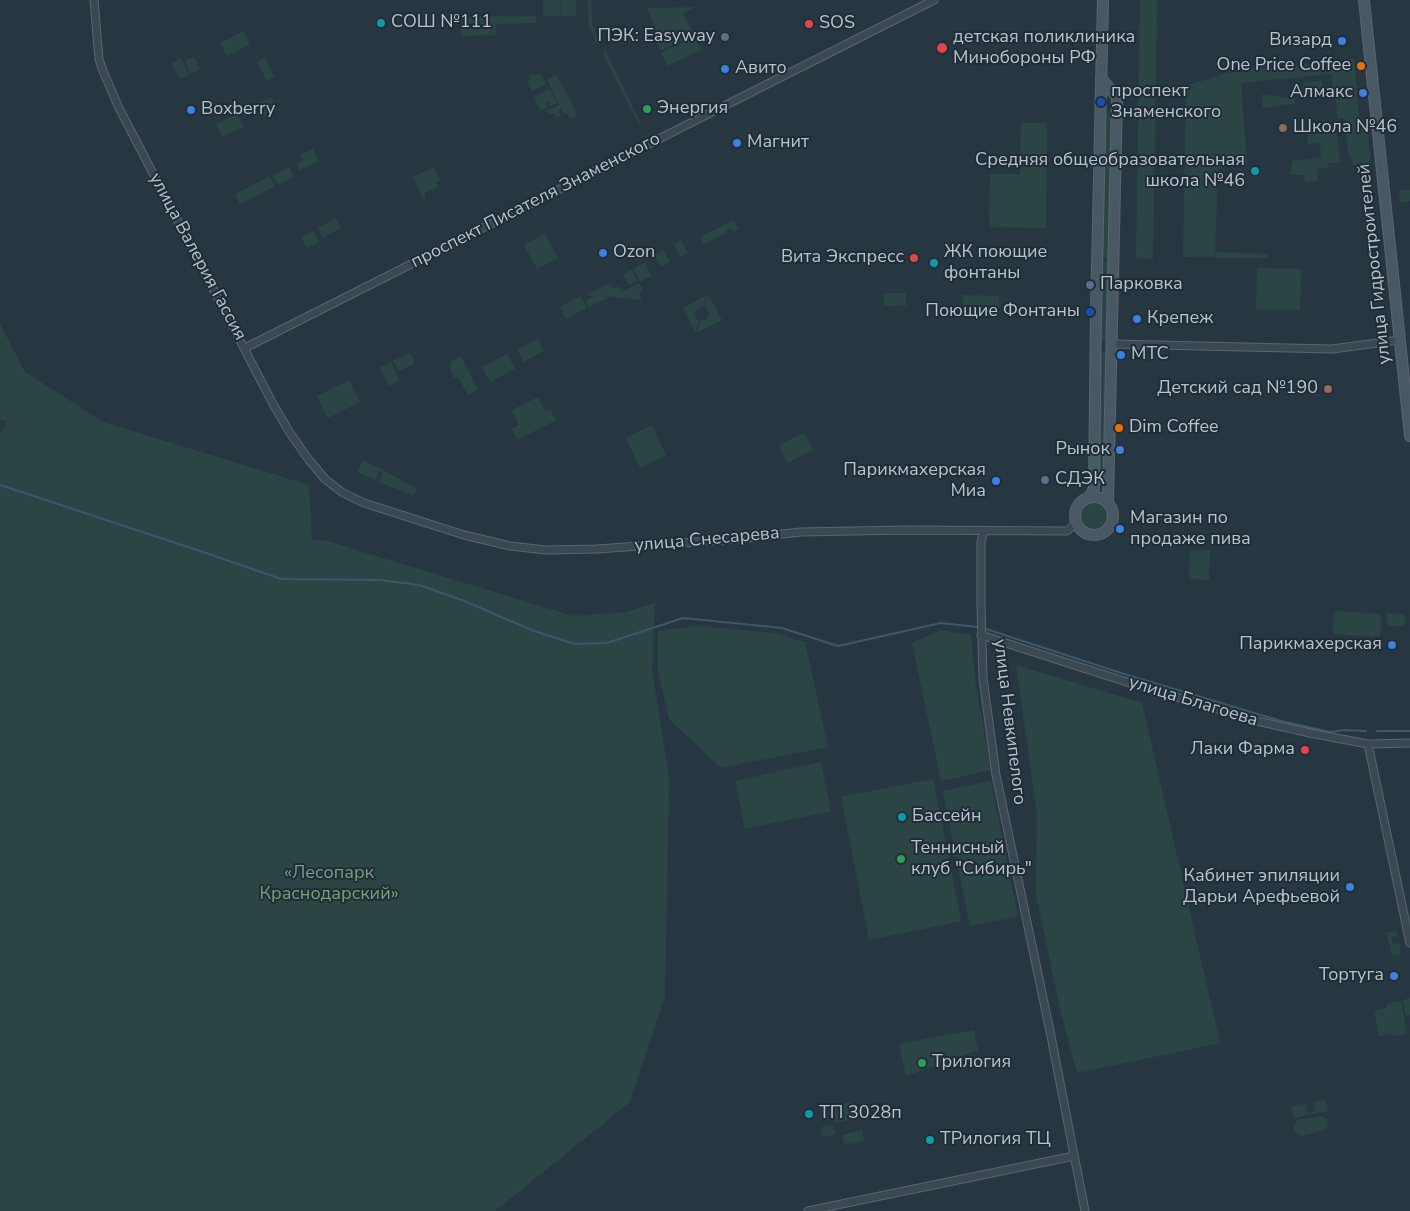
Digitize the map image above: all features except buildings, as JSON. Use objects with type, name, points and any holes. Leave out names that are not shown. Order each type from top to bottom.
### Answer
[{"type":"street","name":"улица Валерия Гассия","points":[[94,0],[100,59],[113,93],[165,199],[273,404],[309,460],[325,479],[343,493]]},
{"type":"street","name":"проспект Писателя Знаменского","points":[[245,348],[934,0]]},
{"type":"street","points":[[1090,497],[1094,488],[1095,340],[1103,0]]},
{"type":"street","name":"улица Гидростроителей","points":[[1364,0],[1410,436]]},
{"type":"street","points":[[1101,78],[1117,97],[1108,502]]},
{"type":"street","points":[[1100,115],[1105,111],[1111,111],[1116,116]]},
{"type":"street","points":[[1095,340],[1112,345],[1332,349],[1400,340]]},
{"type":"street","points":[[1095,351],[1112,345]]},
{"type":"street","name":"улица Снесарева","points":[[343,493],[364,504],[464,534],[510,546],[546,550],[597,549],[738,540],[801,532],[905,530],[1067,531],[1076,523]]},
{"type":"street","points":[[1090,497],[1099,497],[1108,502],[1112,509],[1113,518],[1105,532],[1097,535],[1081,530],[1076,523],[1075,514],[1078,505],[1090,497]]},
{"type":"street","name":"улица Невкипелого","points":[[984,531],[981,542],[983,678],[996,775],[1050,1031],[1085,1211]]},
{"type":"street","name":"улица Благоева","points":[[981,633],[1136,685],[1257,721],[1368,744],[1410,744]]},
{"type":"street","points":[[1368,744],[1410,943]]},
{"type":"street","points":[[808,1211],[1074,1156]]},
{"type":"green space","points":[[543,0],[561,0],[561,16],[543,16]]},
{"type":"green space","points":[[562,0],[576,0],[576,16],[562,16]]},
{"type":"green space","points":[[588,0],[591,0],[592,24],[600,42],[597,44],[589,26]]},
{"type":"green space","points":[[1140,0],[1157,0],[1153,259],[1136,258]]},
{"type":"green space","points":[[695,7],[683,13],[694,35],[661,51],[650,29],[655,27],[647,8]]},
{"type":"green space","points":[[536,16],[536,23],[496,24],[496,35],[461,36],[461,17]]},
{"type":"green space","points":[[244,31],[250,44],[227,56],[220,43]]},
{"type":"green space","points":[[694,37],[701,50],[667,66],[661,53]]},
{"type":"green space","points":[[606,52],[641,124],[639,125],[603,54]]},
{"type":"green space","points":[[194,57],[200,69],[191,74],[185,61]]},
{"type":"green space","points":[[181,58],[189,75],[180,79],[172,63]]},
{"type":"green space","points":[[265,58],[275,77],[267,81],[257,62]]},
{"type":"green space","points":[[1354,59],[1359,120],[1367,120],[1371,168],[1359,170],[1353,165],[1351,156],[1348,153],[1345,118],[1338,118],[1331,74],[1241,83],[1247,163],[1233,161],[1218,169],[1215,252],[1268,254],[1268,258],[1183,257],[1186,86],[1227,73]]},
{"type":"green space","points":[[530,74],[542,75],[546,84],[532,91],[527,81],[531,80]]},
{"type":"green space","points":[[556,75],[577,115],[570,119],[567,113],[564,114],[561,109],[559,110],[561,115],[556,117],[554,113],[549,115],[547,111],[559,105],[547,79]]},
{"type":"green space","points":[[1322,81],[1323,90],[1301,91],[1305,82]]},
{"type":"green space","points":[[550,89],[557,103],[550,106],[548,101],[545,103],[547,107],[541,111],[534,97]]},
{"type":"green space","points":[[1262,94],[1295,99],[1295,104],[1263,108]]},
{"type":"green space","points":[[271,97],[277,110],[264,117],[257,104]]},
{"type":"green space","points":[[1105,113],[1111,113],[1112,115],[1110,258],[1101,258]]},
{"type":"green space","points":[[237,114],[243,127],[222,137],[216,124]]},
{"type":"green space","points":[[1021,123],[1047,123],[1046,228],[989,227],[990,174],[1020,174]]},
{"type":"green space","points":[[1336,124],[1340,163],[1328,163],[1328,168],[1317,169],[1318,181],[1305,182],[1304,175],[1291,175],[1292,161],[1321,157],[1320,142],[1308,144],[1306,128]]},
{"type":"green space","points":[[313,149],[319,161],[299,171],[296,164],[303,160],[301,155]]},
{"type":"green space","points":[[289,167],[293,177],[278,185],[273,175]]},
{"type":"green space","points":[[434,167],[440,180],[436,182],[438,187],[425,193],[426,198],[424,199],[413,177]]},
{"type":"green space","points":[[270,176],[275,186],[240,204],[235,194]]},
{"type":"green space","points":[[1410,190],[1410,201],[1400,202],[1399,191]]},
{"type":"green space","points":[[336,218],[341,228],[323,238],[318,228]]},
{"type":"green space","points":[[734,220],[739,229],[734,232],[731,228],[704,244],[700,237]]},
{"type":"green space","points":[[313,231],[319,242],[307,248],[301,237]]},
{"type":"green space","points":[[545,234],[558,258],[537,269],[524,245]]},
{"type":"green space","points":[[681,240],[688,253],[680,257],[674,244]]},
{"type":"green space","points":[[663,250],[670,262],[661,267],[654,254]]},
{"type":"green space","points":[[1101,262],[1110,262],[1107,341],[1100,339]]},
{"type":"green space","points":[[645,263],[651,276],[640,282],[633,269]]},
{"type":"green space","points":[[1257,268],[1301,269],[1300,310],[1256,310]]},
{"type":"green space","points":[[632,270],[637,281],[629,285],[623,274]]},
{"type":"green space","points":[[639,283],[643,291],[639,293],[642,300],[603,296],[608,298],[589,307],[586,301],[594,296],[586,295],[605,285],[610,284],[613,289],[618,286],[622,292]]},
{"type":"green space","points":[[884,293],[906,293],[906,306],[884,305]]},
{"type":"green space","points":[[708,294],[722,320],[696,333],[700,321],[706,320],[709,316],[708,311],[704,307]]},
{"type":"green space","points":[[707,295],[703,307],[698,308],[695,312],[695,317],[699,321],[695,332],[683,308]]},
{"type":"green space","points":[[963,295],[999,296],[999,317],[963,316]]},
{"type":"green space","points":[[580,296],[587,308],[566,319],[560,307]]},
{"type":"green space","name":"«Лесопарк Краснодарский»","points":[[0,324],[25,372],[103,422],[309,485],[312,539],[327,541],[573,616],[626,612],[655,603],[652,670],[669,777],[665,996],[630,1102],[495,1211],[0,1211],[0,433],[7,422],[0,419]]},
{"type":"green space","points":[[538,339],[544,351],[523,362],[517,349]]},
{"type":"green space","points":[[1101,352],[1107,352],[1106,485],[1097,485]]},
{"type":"green space","points":[[410,353],[415,363],[399,371],[393,360]]},
{"type":"green space","points":[[507,354],[515,369],[490,382],[482,367]]},
{"type":"green space","points":[[461,356],[478,390],[468,395],[458,377],[454,378],[449,367],[452,365],[451,361]]},
{"type":"green space","points":[[391,362],[400,380],[389,386],[380,367]]},
{"type":"green space","points":[[349,380],[360,402],[328,418],[317,396]]},
{"type":"green space","points":[[538,397],[545,412],[550,409],[556,420],[517,440],[512,429],[519,425],[512,410]]},
{"type":"green space","points":[[652,425],[666,455],[640,468],[626,438]]},
{"type":"green space","points":[[804,433],[813,450],[787,463],[779,445]]},
{"type":"green space","points":[[363,460],[417,489],[413,496],[379,482],[383,473],[379,470],[375,480],[357,472]]},
{"type":"green space","points":[[1094,503],[1104,507],[1108,517],[1104,527],[1094,531],[1084,527],[1080,517],[1084,507]]},
{"type":"green space","points":[[1190,550],[1210,550],[1209,580],[1189,579]]},
{"type":"green space","points":[[1334,611],[1381,614],[1380,637],[1333,634]]},
{"type":"green space","points":[[1387,613],[1405,614],[1405,626],[1387,626]]},
{"type":"green space","points":[[698,626],[775,633],[805,642],[828,747],[721,768],[669,719],[658,672],[658,631]]},
{"type":"green space","points":[[941,630],[971,635],[976,687],[991,770],[941,781],[912,643]]},
{"type":"green space","points":[[1016,665],[1142,703],[1220,1043],[1077,1073],[1061,1013],[1036,895],[1037,814]]},
{"type":"green space","points":[[821,762],[831,811],[745,829],[735,781]]},
{"type":"green space","name":"Теннисный клуб \"Сибирь\"","points":[[933,779],[961,921],[869,940],[841,797]]},
{"type":"green space","points":[[991,781],[1018,916],[970,926],[943,791]]},
{"type":"green space","points":[[1396,931],[1397,936],[1391,937],[1393,944],[1399,943],[1401,954],[1392,956],[1387,933]]},
{"type":"green space","points":[[1410,998],[1410,1015],[1406,1016],[1403,1000]]},
{"type":"green space","points":[[1401,1001],[1407,1034],[1379,1036],[1374,1011],[1387,1008],[1387,1004]]},
{"type":"green space","name":"Трилогия","points":[[974,1030],[978,1050],[906,1076],[899,1044]]},
{"type":"green space","points":[[1325,1100],[1328,1111],[1294,1118],[1291,1107],[1305,1104],[1307,1113],[1315,1111],[1313,1102]]},
{"type":"green space","points":[[851,1102],[855,1104],[857,1118],[834,1123],[830,1106]]},
{"type":"green space","points":[[1322,1116],[1327,1120],[1328,1125],[1325,1130],[1301,1136],[1294,1132],[1294,1124],[1298,1120]]},
{"type":"green space","points":[[833,1125],[835,1134],[823,1137],[821,1127]]},
{"type":"green space","points":[[862,1130],[864,1141],[845,1145],[842,1135]]},
{"type":"waterway","points":[[0,485],[281,579],[380,580],[419,585],[462,600],[534,631],[575,644],[607,643],[683,618],[782,628],[838,646],[941,623],[978,627]]},
{"type":"waterway","points":[[983,628],[1121,673],[1281,721],[1330,732],[1344,730],[1366,731]]},
{"type":"waterway","points":[[1377,731],[1410,731]]},
{"type":"place","name":"СОШ №111","points":[[381,23]]},
{"type":"place","name":"SOS","points":[[809,24]]},
{"type":"place","name":"ПЭК: Easyway","points":[[725,37]]},
{"type":"place","name":"Визард","points":[[1342,41]]},
{"type":"place","name":"детская поликлиника Минобороны РФ","points":[[942,48]]},
{"type":"place","name":"One Price Coffee","points":[[1361,66]]},
{"type":"place","name":"Авито","points":[[725,69]]},
{"type":"place","name":"Алмакс","points":[[1363,93]]},
{"type":"place","name":"проспект Знаменского","points":[[1101,102]]},
{"type":"place","name":"Энергия","points":[[647,109]]},
{"type":"place","name":"Boxberry","points":[[191,110]]},
{"type":"place","name":"Школа №46","points":[[1283,128]]},
{"type":"place","name":"Магнит","points":[[737,143]]},
{"type":"place","name":"Средняя общеобразовательная школа №46","points":[[1255,171]]},
{"type":"place","name":"Ozon","points":[[603,253]]},
{"type":"place","name":"Вита Экспресс","points":[[914,258]]},
{"type":"place","name":"ЖК поющие фонтаны","points":[[934,263]]},
{"type":"place","name":"Парковка","points":[[1090,285]]},
{"type":"place","name":"Поющие Фонтаны","points":[[1090,312]]},
{"type":"place","name":"Крепеж","points":[[1137,319]]},
{"type":"place","name":"МТС","points":[[1121,355]]},
{"type":"place","name":"Детский сад №190","points":[[1328,389]]},
{"type":"place","name":"Dim Coffee","points":[[1119,428]]},
{"type":"place","name":"Рынок","points":[[1120,450]]},
{"type":"place","name":"СДЭК","points":[[1045,480]]},
{"type":"place","name":"Парикмахерская Миа","points":[[996,481]]},
{"type":"place","name":"Магазин по продаже пива","points":[[1120,529]]},
{"type":"place","name":"Парикмахерская","points":[[1392,645]]},
{"type":"place","name":"Лаки Фарма","points":[[1305,750]]},
{"type":"place","name":"Бассейн","points":[[902,817]]},
{"type":"place","name":"Теннисный клуб \"Сибирь\"","points":[[901,859]]},
{"type":"place","name":"Кабинет эпиляции Дарьи Арефьевой","points":[[1350,887]]},
{"type":"place","name":"Тортуга","points":[[1394,976]]},
{"type":"place","name":"Трилогия","points":[[922,1063]]},
{"type":"place","name":"ТП 3028п","points":[[809,1114]]},
{"type":"place","name":"ТРилогия ТЦ","points":[[930,1140]]}]
